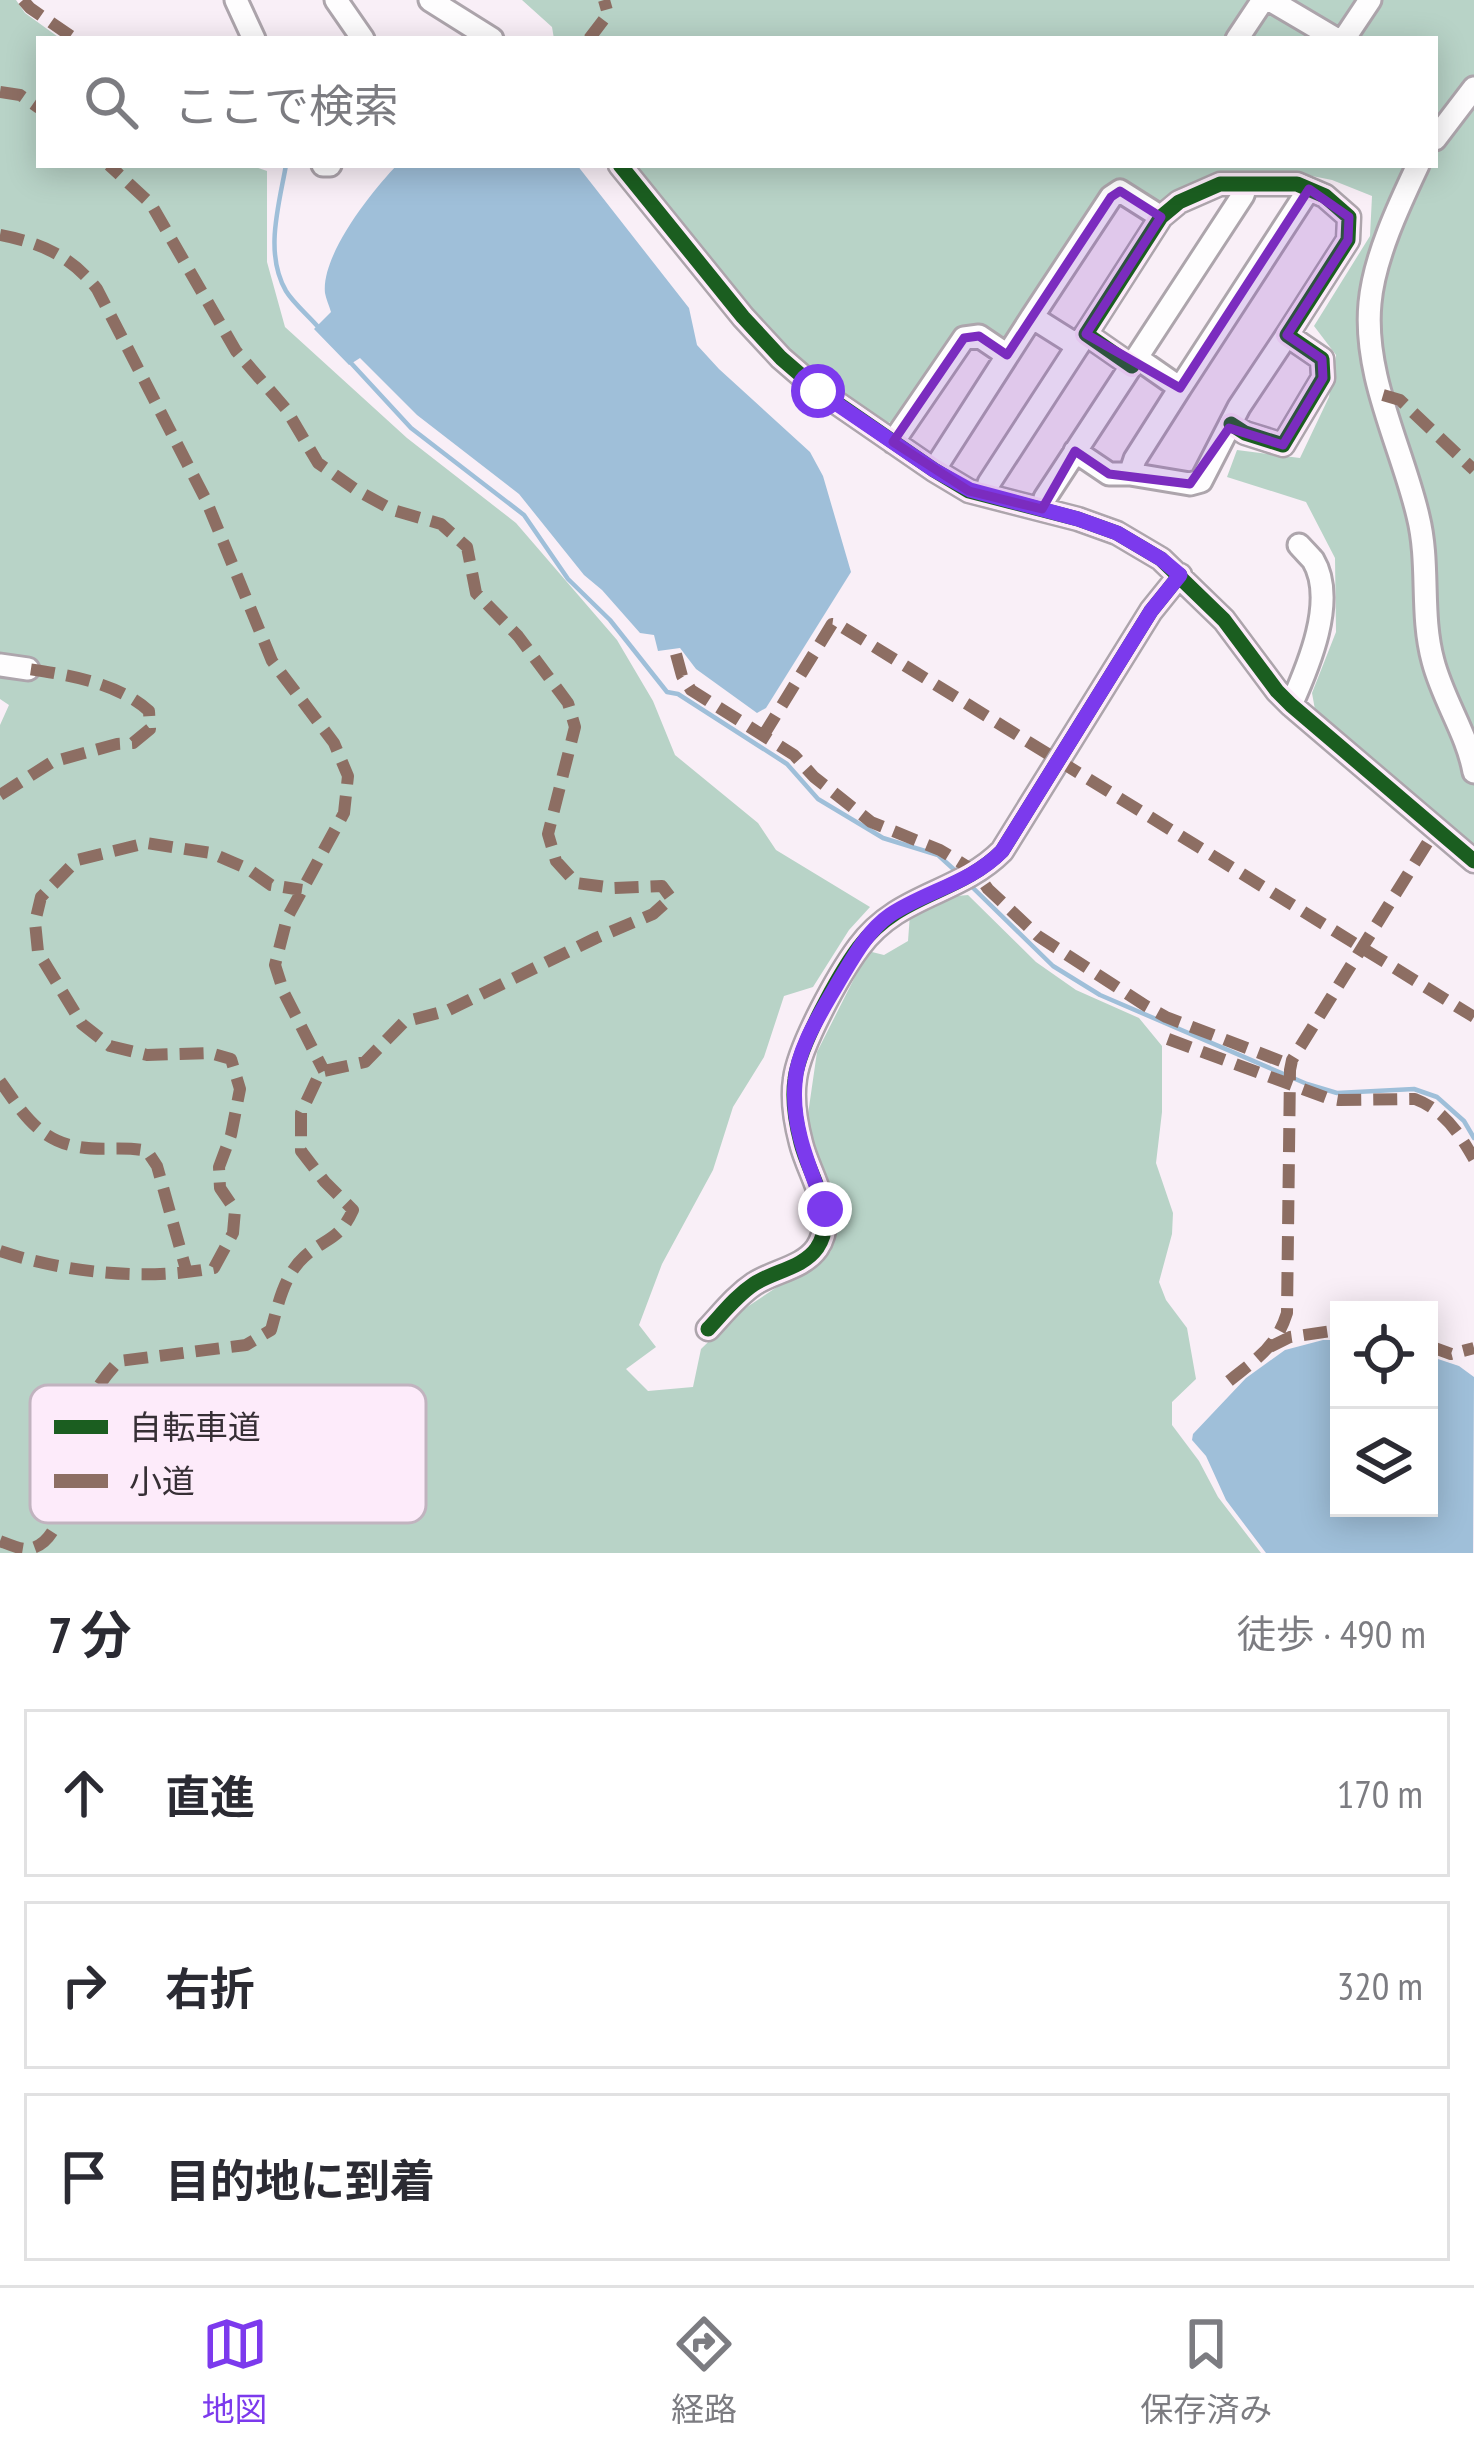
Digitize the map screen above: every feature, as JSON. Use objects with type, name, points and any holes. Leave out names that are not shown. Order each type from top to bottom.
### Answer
[{"type":"street","points":[[236,0],[253,36]]},
{"type":"street","points":[[336,0],[361,36]]},
{"type":"street","points":[[430,0],[467,33]]},
{"type":"street","points":[[1239,36],[1267,0],[1334,36]]},
{"type":"street","points":[[1342,36],[1370,0]]},
{"type":"street","points":[[1438,135],[1474,88]]},
{"type":"street","points":[[1438,101],[1455,111]]},
{"type":"street","points":[[622,168],[721,290],[781,358],[818,391],[970,490],[1117,533],[1161,559],[1224,620],[1291,705],[1474,861]]},
{"type":"street","points":[[1417,168],[1375,274],[1370,333],[1375,370],[1418,516],[1433,664],[1464,735],[1474,772]]},
{"type":"street","points":[[986,494],[1161,217],[1179,202],[1220,184],[1298,184],[1325,196],[1349,217],[1348,240],[1231,424],[1201,481],[1190,484],[1109,474],[1075,452]]},
{"type":"street","points":[[1042,509],[1246,185]]},
{"type":"street","points":[[1130,473],[1309,189]]},
{"type":"street","points":[[934,470],[1111,196],[1120,191],[1161,217]]},
{"type":"street","points":[[1032,317],[1135,362],[1180,388]]},
{"type":"street","points":[[1231,424],[1283,445],[1324,378],[1322,359],[1286,334]]},
{"type":"street","points":[[893,442],[964,338],[979,336],[1007,356]]},
{"type":"street","points":[[1291,705],[1318,632],[1322,600],[1313,560],[1299,545]]},
{"type":"street","points":[[708,1329],[758,1282],[806,1259],[823,1235],[825,1209],[801,1143],[795,1079],[803,1050],[859,948],[885,918],[965,879],[1002,851],[1151,611],[1180,575]]},
{"type":"street","points":[[0,665],[28,669]]},
{"type":"highlighted area","points":[[1309,189],[1349,217],[1348,240],[1287,335],[1322,359],[1323,378],[1283,445],[1229,428],[1190,484],[1109,474],[1075,451],[1042,509],[969,491],[893,442],[964,338],[979,336],[1007,355],[1111,197],[1120,191],[1161,217],[1086,334],[1180,388]]},
{"type":"green space","points":[[0,0],[16,0],[25,13],[57,36],[36,36],[36,168],[267,171],[267,262],[285,327],[407,438],[516,523],[617,640],[653,701],[675,755],[758,823],[776,850],[870,907],[849,930],[813,987],[784,996],[764,1057],[733,1107],[713,1170],[662,1264],[639,1325],[656,1347],[626,1369],[648,1391],[693,1387],[701,1349],[738,1313],[831,1251],[835,1211],[807,1121],[817,1052],[868,951],[884,955],[908,941],[910,914],[945,897],[968,895],[1036,962],[1076,990],[1139,1018],[1162,1046],[1156,1163],[1173,1213],[1159,1282],[1187,1328],[1196,1379],[1172,1402],[1172,1425],[1261,1553],[0,1553],[0,725],[9,705],[0,699]]},
{"type":"green space","points":[[522,0],[1474,0],[1474,851],[1317,721],[1312,693],[1336,632],[1335,558],[1306,502],[1227,477],[1237,450],[1300,458],[1329,397],[1336,355],[1314,326],[1370,236],[1372,196],[1297,173],[1220,176],[1159,205],[1126,180],[1113,184],[1006,342],[979,327],[897,421],[876,425],[784,352],[634,168],[1438,168],[1438,36],[554,36],[552,27]]},
{"type":"water","points":[[394,168],[579,168],[689,308],[697,345],[810,452],[823,476],[851,572],[766,708],[757,713],[696,669],[680,648],[658,651],[654,635],[640,633],[584,575],[519,494],[417,415],[360,358],[349,365],[314,329],[331,312],[325,293],[331,261],[362,207]]},
{"type":"water","points":[[1330,1340],[1330,1517],[1438,1517],[1438,1359],[1474,1377],[1473,1553],[1266,1553],[1226,1500],[1206,1456],[1192,1440],[1246,1378],[1285,1350]]},
{"type":"waterway","points":[[285,168],[274,245],[279,276],[293,301],[319,328]]},
{"type":"waterway","points":[[351,363],[411,428],[524,515],[568,579],[610,620],[667,692],[678,694],[787,764],[818,799],[883,838],[938,855],[960,875]]},
{"type":"waterway","points":[[968,883],[1053,966],[1100,995],[1307,1084],[1337,1093],[1414,1089],[1437,1097],[1464,1121],[1474,1138]]},
{"type":"marked path","points":[[23,0],[71,36]]},
{"type":"marked path","points":[[591,36],[608,14],[604,0]]},
{"type":"marked path","points":[[0,92],[20,95],[36,106]]},
{"type":"marked path","points":[[100,1385],[119,1361],[246,1345],[271,1330],[291,1272],[337,1233],[353,1210],[301,1151],[301,1113],[324,1071],[365,1062],[404,1022],[449,1010],[653,914],[671,898],[662,886],[614,888],[576,883],[556,861],[548,834],[575,727],[568,703],[518,636],[476,593],[467,547],[441,524],[393,510],[318,463],[286,409],[236,351],[151,204],[112,168]]},
{"type":"marked path","points":[[0,235],[54,253],[97,289],[206,500],[272,661],[334,743],[348,776],[344,813],[287,918],[275,965],[324,1071]]},
{"type":"marked path","points":[[1383,395],[1400,400],[1474,470]]},
{"type":"marked path","points":[[763,736],[832,624],[839,625],[1474,1017]]},
{"type":"marked path","points":[[676,654],[691,690],[794,755],[871,822],[940,850],[976,872],[1038,936],[1166,1017],[1291,1065]]},
{"type":"marked path","points":[[0,795],[52,762],[133,743],[150,729],[149,711],[123,693],[28,669]]},
{"type":"marked path","points":[[1229,1381],[1271,1344],[1287,1313],[1292,1060],[1436,829]]},
{"type":"marked path","points":[[0,1251],[106,1273],[188,1272],[214,1268],[233,1233],[235,1210],[220,1188],[219,1167],[240,1089],[231,1059],[210,1053],[147,1055],[110,1046],[82,1024],[38,952],[35,922],[41,897],[77,860],[146,843],[211,853],[271,885],[302,890]]},
{"type":"marked path","points":[[1168,1039],[1327,1098],[1415,1099],[1450,1123],[1474,1159]]},
{"type":"marked path","points":[[0,1081],[33,1123],[53,1139],[79,1147],[147,1151],[157,1166],[187,1273]]},
{"type":"marked path","points":[[1270,1347],[1290,1337],[1330,1331]]},
{"type":"marked path","points":[[1438,1349],[1451,1354],[1474,1348]]},
{"type":"marked path","points":[[0,1541],[27,1549],[41,1544],[56,1523]]},
{"type":"cycle path","points":[[622,168],[743,317],[818,390],[969,491],[1078,519],[1117,533],[1161,559],[1224,620],[1291,705],[1474,861]]},
{"type":"cycle path","points":[[1132,366],[1086,334],[1161,217],[1179,202],[1220,184],[1297,184],[1325,196],[1349,217],[1348,240],[1287,335],[1322,359],[1323,378],[1283,445],[1231,424]]},
{"type":"cycle path","points":[[708,1329],[754,1284],[811,1255],[823,1235],[824,1209],[799,1136],[794,1087],[812,1030],[851,959],[892,915],[967,877],[1002,851],[1151,611],[1180,575]]},
{"type":"route","points":[[818,391],[970,490],[1117,533],[1180,575],[1151,611],[1002,851],[971,875],[885,918],[859,948],[831,996],[803,1050],[795,1079],[801,1143],[825,1209]]}]
